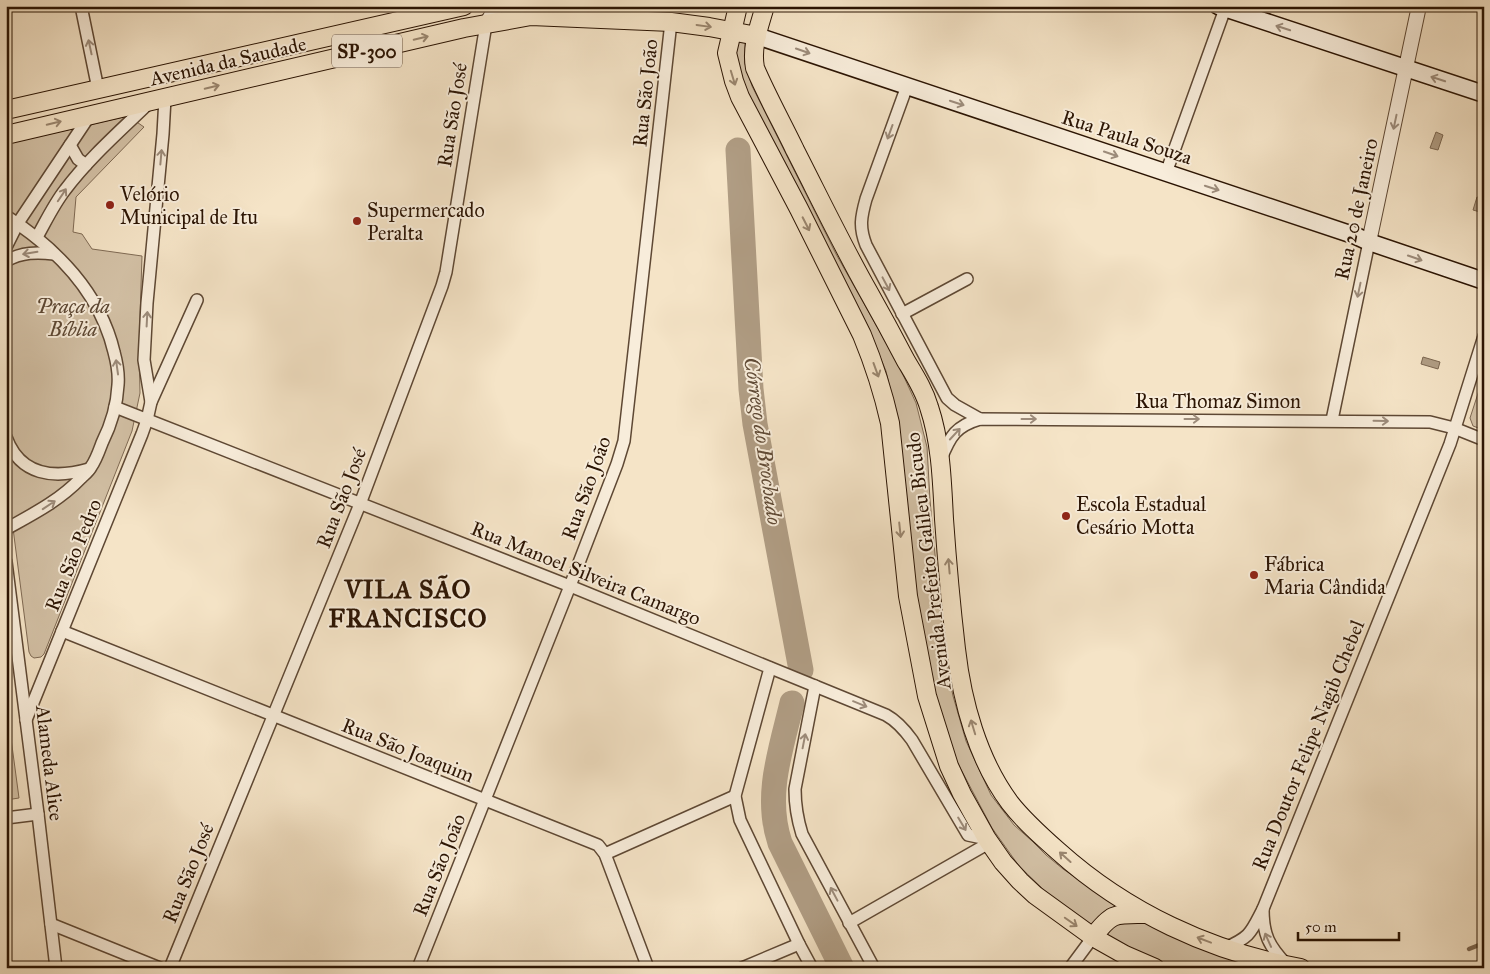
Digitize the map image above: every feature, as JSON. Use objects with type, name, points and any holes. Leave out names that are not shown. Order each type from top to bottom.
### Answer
[{"type":"main road","name":"Avenida da Saudade","points":[[6,110],[464,6]]},
{"type":"main road","name":"Avenida Prefeito Galileu Bicudo","points":[[738,6],[728,53],[734,81],[740,97],[862,335],[881,385],[890,423],[908,596],[927,696],[949,766],[988,841],[1020,881],[1035,895],[1093,937],[1125,955],[1155,968]]},
{"type":"main road","name":"Avenida Prefeito Galileu Bicudo","points":[[765,6],[753,58],[755,68],[844,248],[922,388],[934,424],[940,460],[958,664],[966,701],[981,751],[993,776],[1010,803],[1043,838],[1080,871],[1145,914],[1225,948],[1294,966]]},
{"type":"main road","points":[[1223,7],[1484,94]]},
{"type":"main road","name":"Avenida da Saudade","points":[[6,135],[486,24],[531,16],[671,22],[757,36]]},
{"type":"main road","name":"Rua Paula Souza","points":[[757,36],[1356,236],[1484,281]]},
{"type":"main road","points":[[90,115],[103,98],[129,91],[154,76]]},
{"type":"main road","points":[[1093,937],[1102,924],[1113,915],[1145,914]]},
{"type":"street","points":[[81,6],[98,89]]},
{"type":"street","points":[[486,24],[497,6]]},
{"type":"street","name":"Rua 20 de Janeiro","points":[[1332,420],[1419,6]]},
{"type":"street","points":[[1166,173],[1223,7]]},
{"type":"street","name":"Rua São João","points":[[418,968],[618,464],[624,441],[671,22]]},
{"type":"street","name":"Rua São José","points":[[170,968],[360,504],[442,286],[446,272],[486,24]]},
{"type":"street","name":"Rua Thomaz Simon","points":[[907,86],[866,199],[860,227],[866,245],[947,398],[955,405],[980,419]]},
{"type":"street","points":[[37,237],[65,189],[86,165],[159,99]]},
{"type":"street","name":"Rua São Pedro","points":[[151,402],[144,360],[159,99]]},
{"type":"street","points":[[6,246],[18,223],[90,115]]},
{"type":"street","points":[[70,145],[78,159],[86,165]]},
{"type":"street","points":[[6,216],[37,237],[82,283],[104,319],[118,366],[115,407],[109,429],[91,468],[70,490],[51,504],[6,529]]},
{"type":"street","points":[[6,261],[23,254],[35,252],[54,254]]},
{"type":"street","points":[[902,314],[967,279]]},
{"type":"street","name":"Rua São Pedro","points":[[26,720],[147,420],[151,402],[196,300]]},
{"type":"street","name":"Rua Doutor Felipe Nagib Chebel","points":[[1225,948],[1246,937],[1251,932],[1263,909],[1450,444],[1484,336]]},
{"type":"street","name":"Rua Manoel Silveira Camargo","points":[[115,407],[570,586],[895,720],[912,740],[968,835],[988,841]]},
{"type":"street","name":"Rua Thomaz Simon","points":[[940,460],[954,432],[966,424],[980,419],[1430,422],[1454,428],[1484,440]]},
{"type":"street","points":[[6,437],[14,455],[24,465],[35,471],[56,474],[74,473],[91,468]]},
{"type":"street","name":"Alameda Alice","points":[[6,562],[56,968]]},
{"type":"street","name":"Rua São Joaquim","points":[[62,631],[598,845],[605,854]]},
{"type":"street","points":[[770,668],[735,796],[740,820],[812,968]]},
{"type":"street","points":[[815,686],[795,789],[797,819],[802,834],[874,968]]},
{"type":"street","points":[[648,968],[605,854],[735,796]]},
{"type":"street","points":[[6,818],[38,814]]},
{"type":"street","points":[[849,923],[988,841]]},
{"type":"street","name":"Rua Doutor Felipe Nagib Chebel","points":[[1263,909],[1263,925],[1273,951],[1294,966]]},
{"type":"street","points":[[51,924],[160,968]]},
{"type":"street","points":[[1070,968],[1093,937]]},
{"type":"street","points":[[742,968],[799,944]]},
{"type":"green space","points":[[738,37],[745,40],[745,64],[752,86],[836,254],[898,364],[916,403],[927,447],[944,652],[953,696],[966,741],[991,795],[1014,825],[1046,855],[1063,869],[1131,915],[1166,933],[1268,968],[1169,968],[1113,941],[1046,892],[1019,866],[992,828],[956,760],[932,688],[912,565],[898,424],[886,371],[865,321],[745,90],[734,49]]},
{"type":"green space","name":"Praça da Bíblia","points":[[128,116],[144,127],[76,197],[73,232],[82,234],[92,249],[142,256],[139,348],[140,393],[132,431],[44,654],[41,657],[34,658],[29,652],[6,474],[6,144]]},
{"type":"green space","points":[[1484,375],[1484,430],[1473,426],[1470,418]]},
{"type":"green space","points":[[6,701],[19,798],[6,800]]},
{"type":"shaded area","points":[[1436,132],[1443,135],[1438,150],[1430,148]]},
{"type":"shaded area","points":[[1477,197],[1483,198],[1480,212],[1473,210]]},
{"type":"shaded area","points":[[1423,357],[1440,362],[1438,369],[1421,364]]},
{"type":"waterway","name":"Córrego do Brochado","points":[[738,150],[751,389],[755,424],[801,670]]},
{"type":"waterway","name":"Córrego do Brochado","points":[[792,703],[776,773],[774,790],[775,825],[780,843],[842,968]]},
{"type":"waterway","name":"Córrego do Brochado","points":[[1469,949],[1484,943]]},
{"type":"place","name":"Velório Municipal de Itu","points":[[110,205]]},
{"type":"place","name":"Supermercado Peralta","points":[[357,221]]},
{"type":"place","name":"Escola Estadual Cesário Motta","points":[[1066,516]]},
{"type":"place","name":"Fábrica Maria Cândida","points":[[1254,575]]},
{"type":"district","name":"VILA SÃO FRANCISCO","points":[[408,604]]}]
